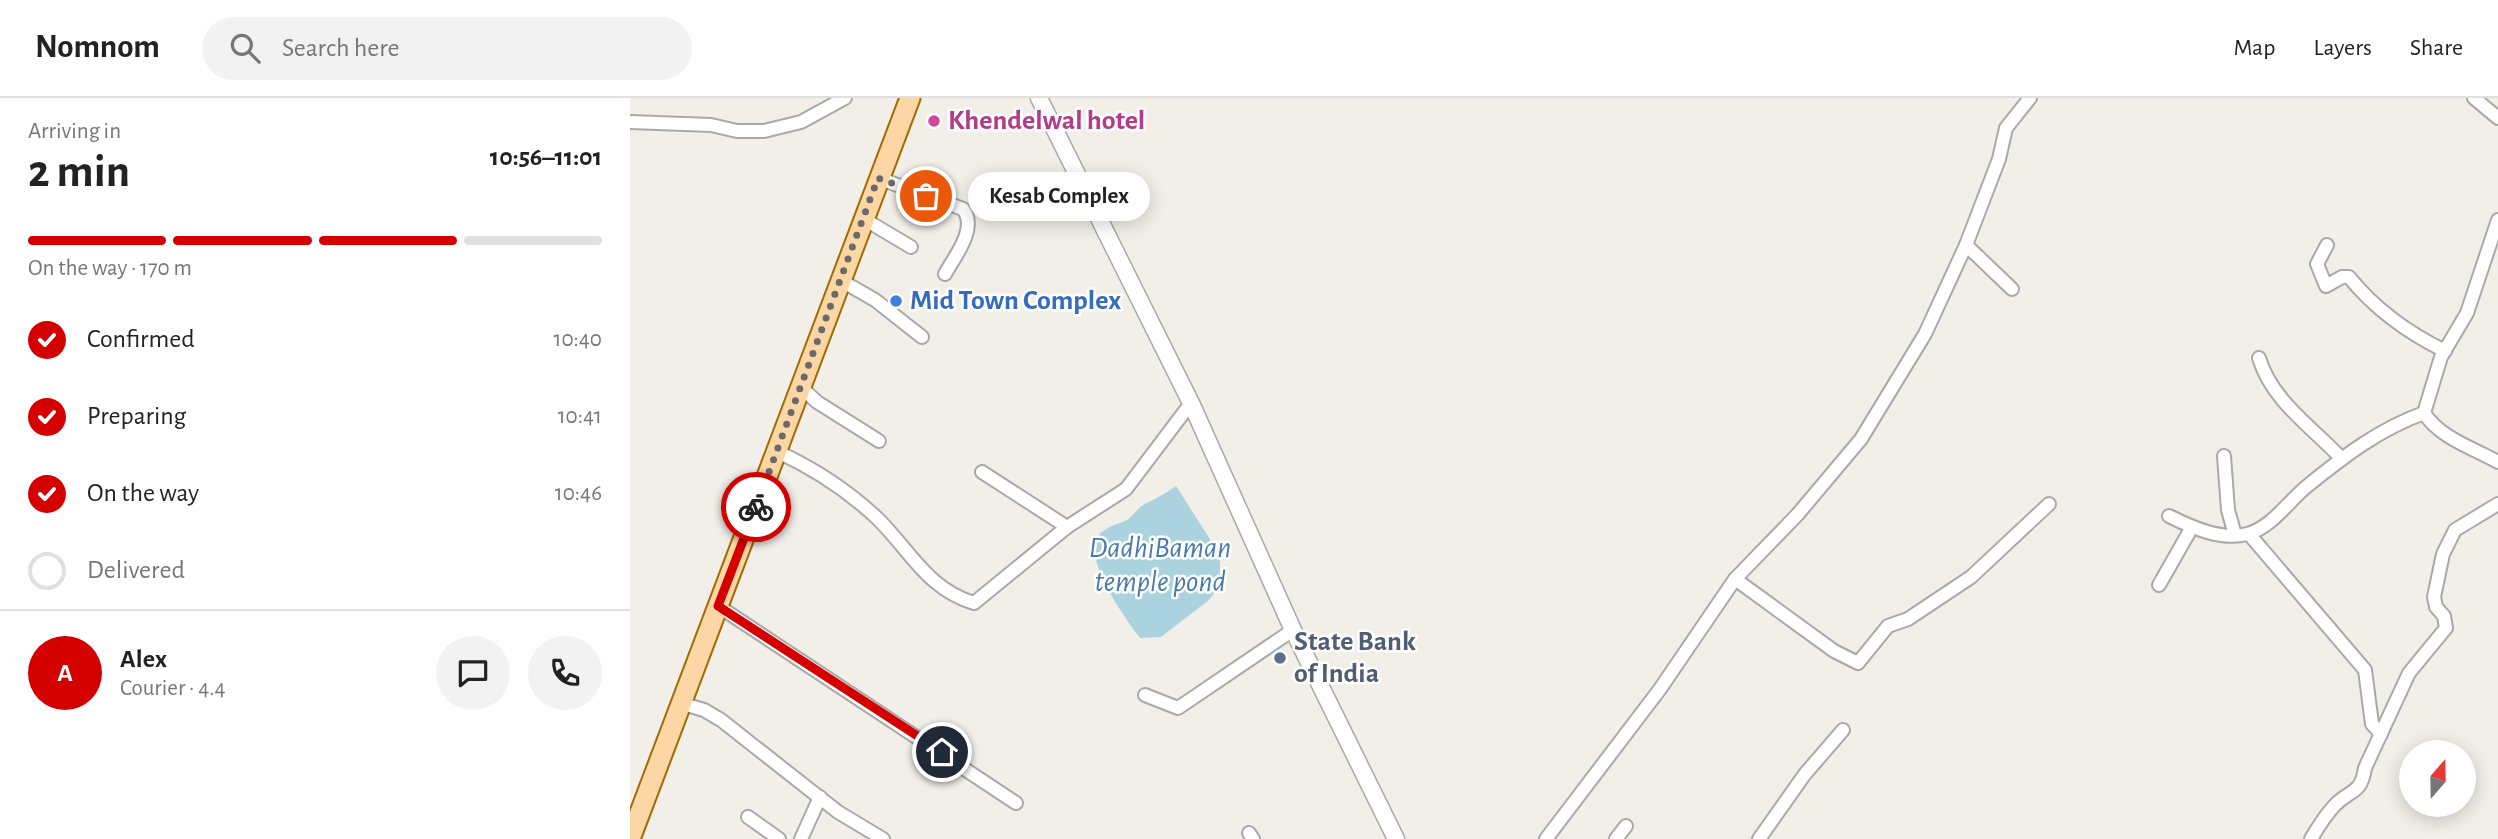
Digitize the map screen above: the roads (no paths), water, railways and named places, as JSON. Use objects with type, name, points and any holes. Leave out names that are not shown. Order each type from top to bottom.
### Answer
[{"type":"main road","points":[[630,839],[910,98]]},
{"type":"street","points":[[630,121],[764,131],[801,122],[845,98]]},
{"type":"street","points":[[1039,98],[1191,403],[1293,630],[1393,838]]},
{"type":"street","points":[[1547,839],[1660,689],[1735,579],[1798,514],[1861,439],[1925,334],[1966,245],[1999,159],[2006,128],[2030,98]]},
{"type":"street","points":[[2474,98],[2498,118]]},
{"type":"street","points":[[878,178],[963,209],[969,216],[970,221],[960,247],[945,274]]},
{"type":"street","points":[[864,219],[911,247]]},
{"type":"street","points":[[2498,220],[2467,313],[2445,351],[2424,413],[2429,421],[2454,439],[2498,462]]},
{"type":"street","points":[[1966,245],[2012,289]]},
{"type":"street","points":[[2327,245],[2317,264],[2326,286],[2342,277],[2350,277],[2364,296],[2398,323],[2445,351]]},
{"type":"street","points":[[841,280],[884,307],[922,337]]},
{"type":"street","points":[[2259,358],[2266,380],[2276,393],[2342,459]]},
{"type":"street","points":[[802,387],[817,402],[879,441]]},
{"type":"street","points":[[778,452],[831,480],[878,519],[936,585],[974,603],[1067,527],[1126,489],[1154,456],[1191,403]]},
{"type":"street","points":[[2169,516],[2203,531],[2242,534],[2280,513],[2304,489],[2369,438],[2424,413]]},
{"type":"street","points":[[2224,456],[2228,510],[2242,534],[2365,670],[2372,724],[2381,734]]},
{"type":"street","points":[[982,472],[1067,527]]},
{"type":"street","points":[[1735,579],[1834,651],[1858,663],[1888,625],[1908,620],[1971,577],[2049,504]]},
{"type":"street","points":[[2311,839],[2338,802],[2354,793],[2363,782],[2365,768],[2409,673],[2446,628],[2444,615],[2436,607],[2434,597],[2443,554],[2455,530],[2498,504]]},
{"type":"street","points":[[2159,585],[2192,527]]},
{"type":"street","points":[[718,606],[1016,803]]},
{"type":"street","points":[[1145,695],[1178,708],[1293,630]]},
{"type":"street","points":[[680,704],[704,710],[721,720],[820,797],[883,839]]},
{"type":"street","points":[[1759,839],[1805,774],[1843,730]]},
{"type":"street","points":[[801,839],[820,797]]},
{"type":"street","points":[[748,817],[779,839]]},
{"type":"street","points":[[1616,839],[1626,826]]},
{"type":"water","name":"DadhiBaman temple pond","points":[[1176,486],[1220,555],[1220,586],[1209,600],[1161,637],[1140,638],[1106,585],[1095,554],[1096,542],[1102,532],[1127,520],[1143,505]]},
{"type":"place","name":"Khendelwal hotel","points":[[934,121]]},
{"type":"place","name":"Kesab Complex","points":[[926,196]]},
{"type":"place","name":"Mid Town Complex","points":[[896,301]]},
{"type":"place","name":"State Bank of India","points":[[1280,658]]}]
